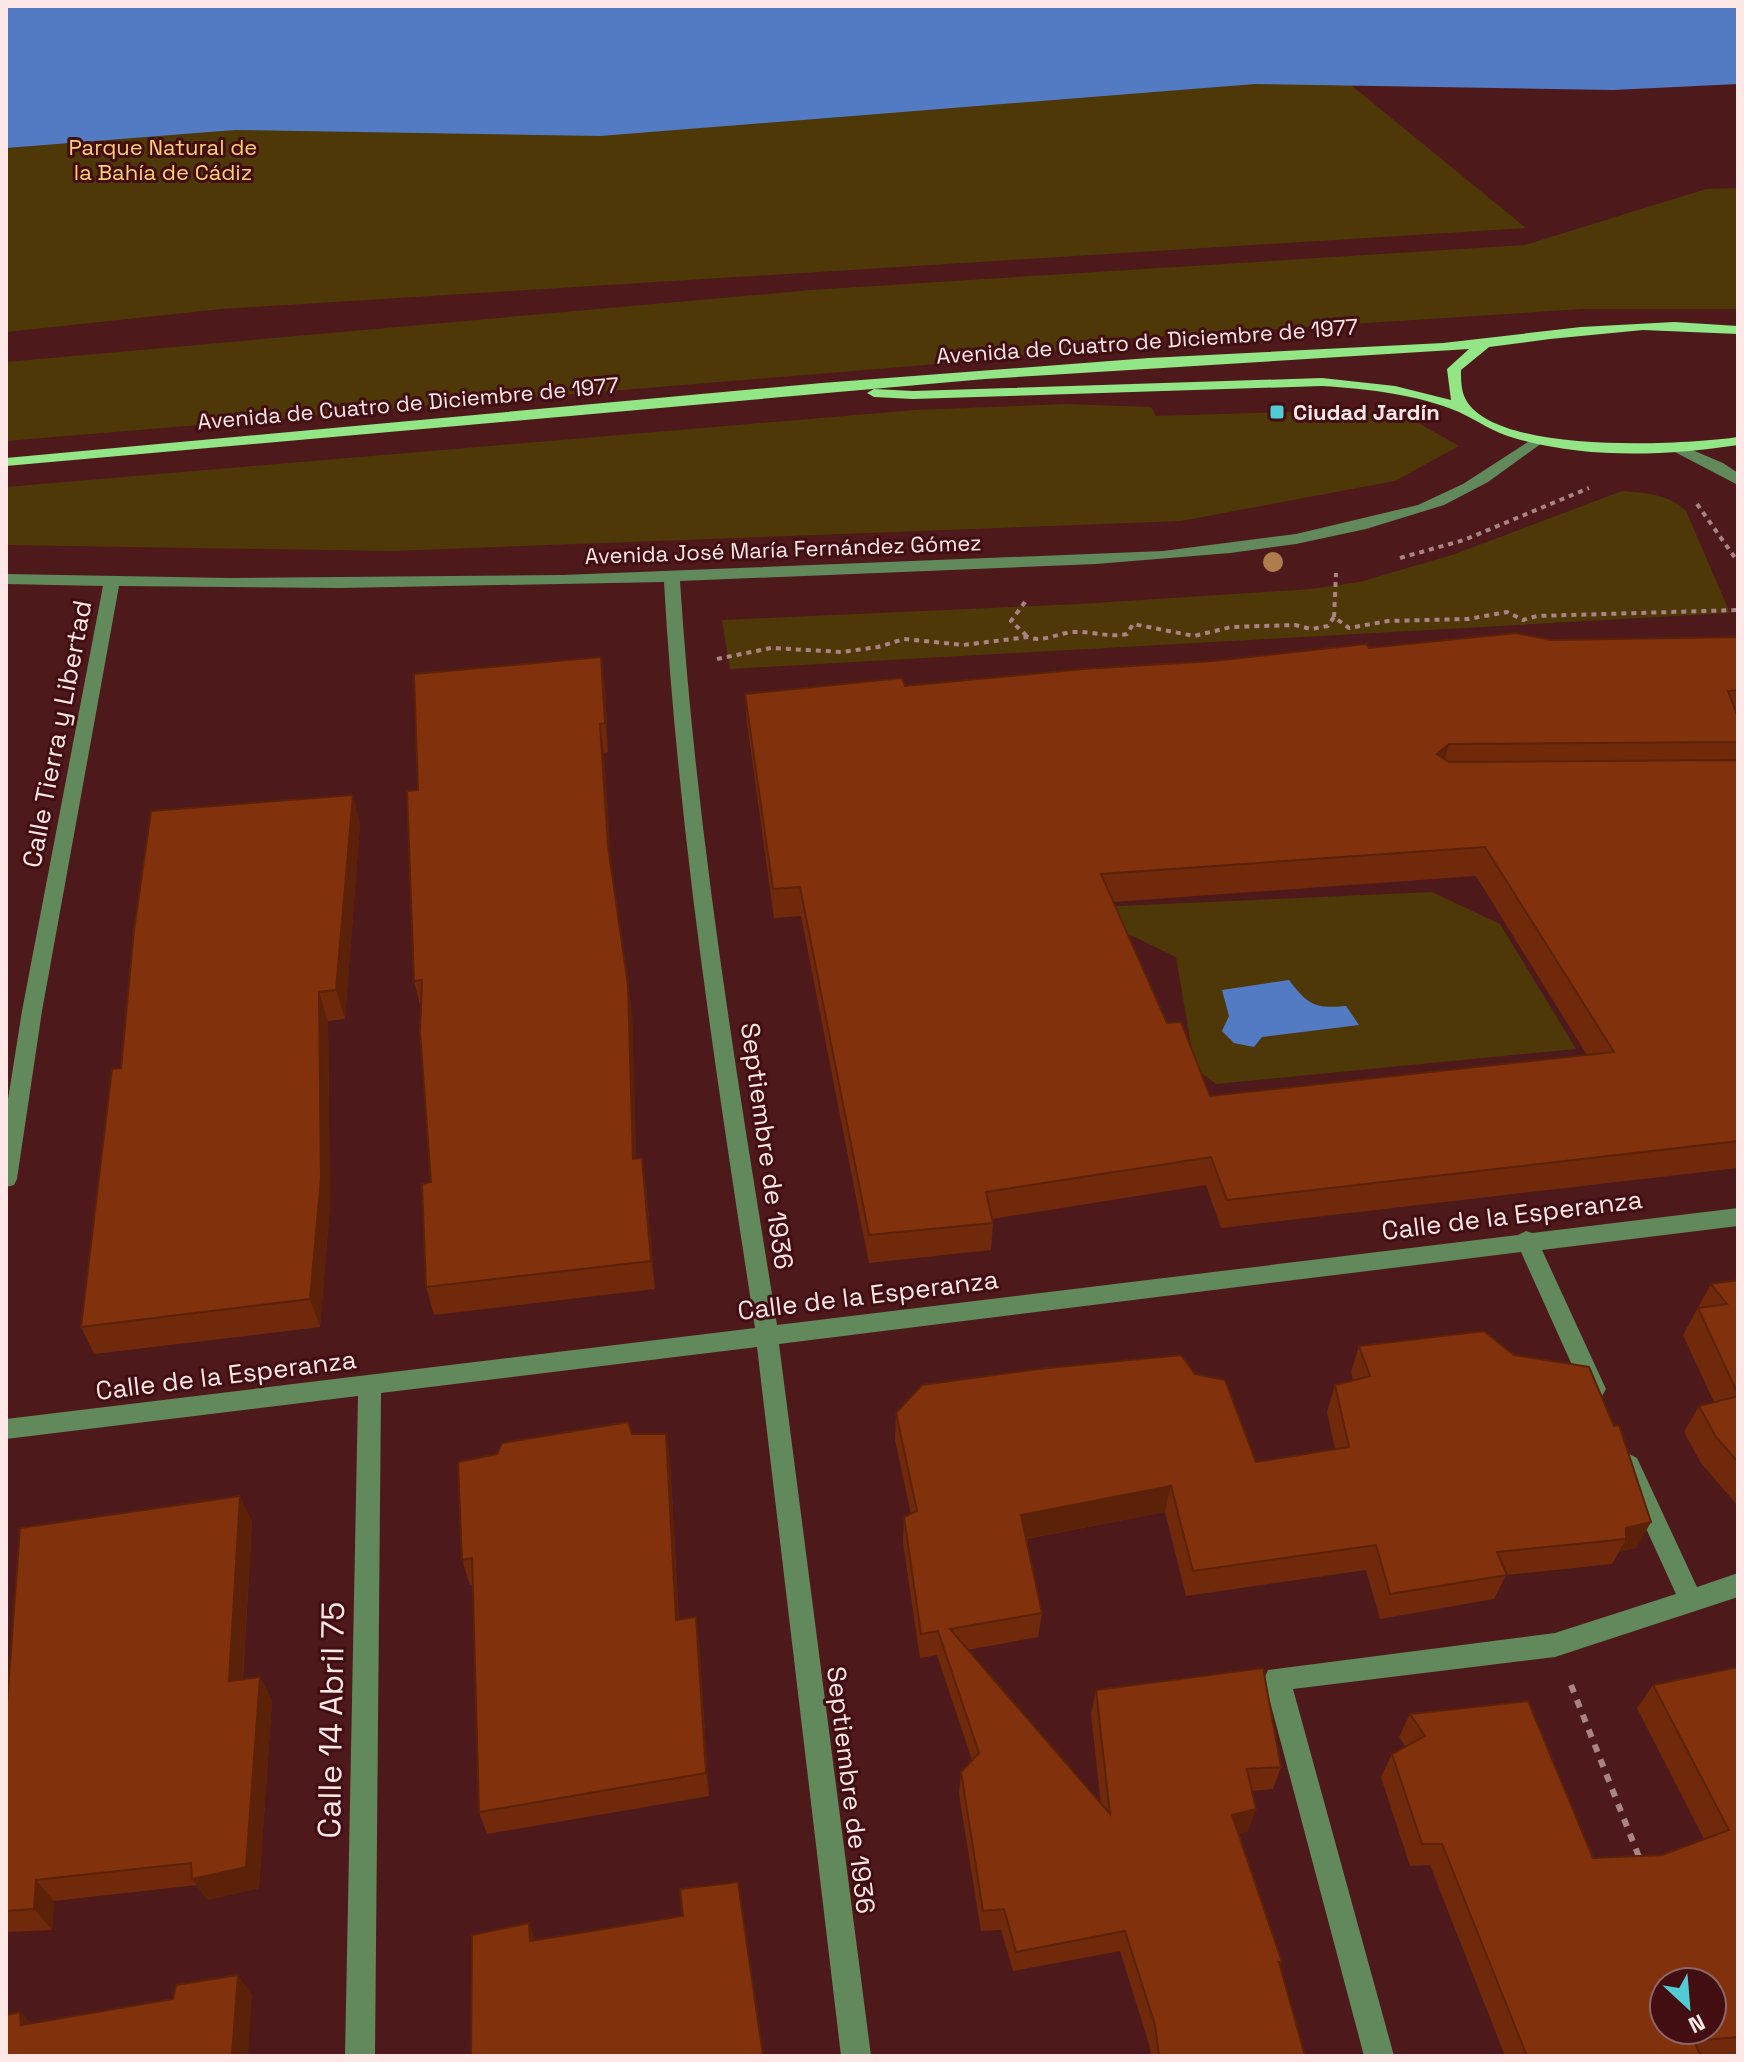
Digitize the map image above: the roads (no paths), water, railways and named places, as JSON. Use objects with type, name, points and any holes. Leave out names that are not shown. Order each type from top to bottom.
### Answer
[{"type":"main road","name":"Avenida de Cuatro de Diciembre de 1977","points":[[6,462],[921,377],[1162,360],[1484,344],[1589,327],[1679,325],[1737,329]]},
{"type":"main road","points":[[1466,410],[1453,388],[1454,369],[1484,344]]},
{"type":"main road","name":"Avenida de Cuatro de Diciembre de 1977","points":[[814,389],[913,395],[1322,382],[1372,385],[1430,396],[1466,410],[1499,429],[1537,440],[1676,447],[1738,441]]},
{"type":"street","name":"Avenida José María Fernández Gómez","points":[[6,579],[112,582],[672,578],[1130,557],[1236,547],[1324,532],[1423,508],[1461,494],[1537,440]]},
{"type":"street","points":[[1676,447],[1718,466],[1738,480]]},
{"type":"street","name":"Septiembre de 1936","points":[[672,578],[677,664],[730,1095],[767,1335],[856,2056]]},
{"type":"street","name":"Calle Tierra y Libertad","points":[[6,1179],[32,1011],[112,582]]},
{"type":"street","name":"Calle de la Esperanza","points":[[6,1429],[1526,1240],[1738,1217]]},
{"type":"street","points":[[1526,1240],[1607,1417]]},
{"type":"street","name":"Calle 14 Abril 75","points":[[360,2056],[370,1386]]},
{"type":"street","points":[[1620,1445],[1691,1600]]},
{"type":"street","points":[[1379,2056],[1277,1679],[1555,1645],[1738,1585]]},
{"type":"water","points":[[6,6],[1738,6],[1738,84],[1613,90],[1255,84],[600,136],[235,130],[6,148]]},
{"type":"water","points":[[1289,980],[1313,1004],[1346,1006],[1359,1025],[1262,1037],[1254,1047],[1234,1043],[1222,1031],[1229,1016],[1222,990]]},
{"type":"place","name":"Ciudad Jardín","points":[[1277,412]]},
{"type":"park label","name":"Parque Natural de la Bahía de Cádiz","points":[[163,160]]}]
